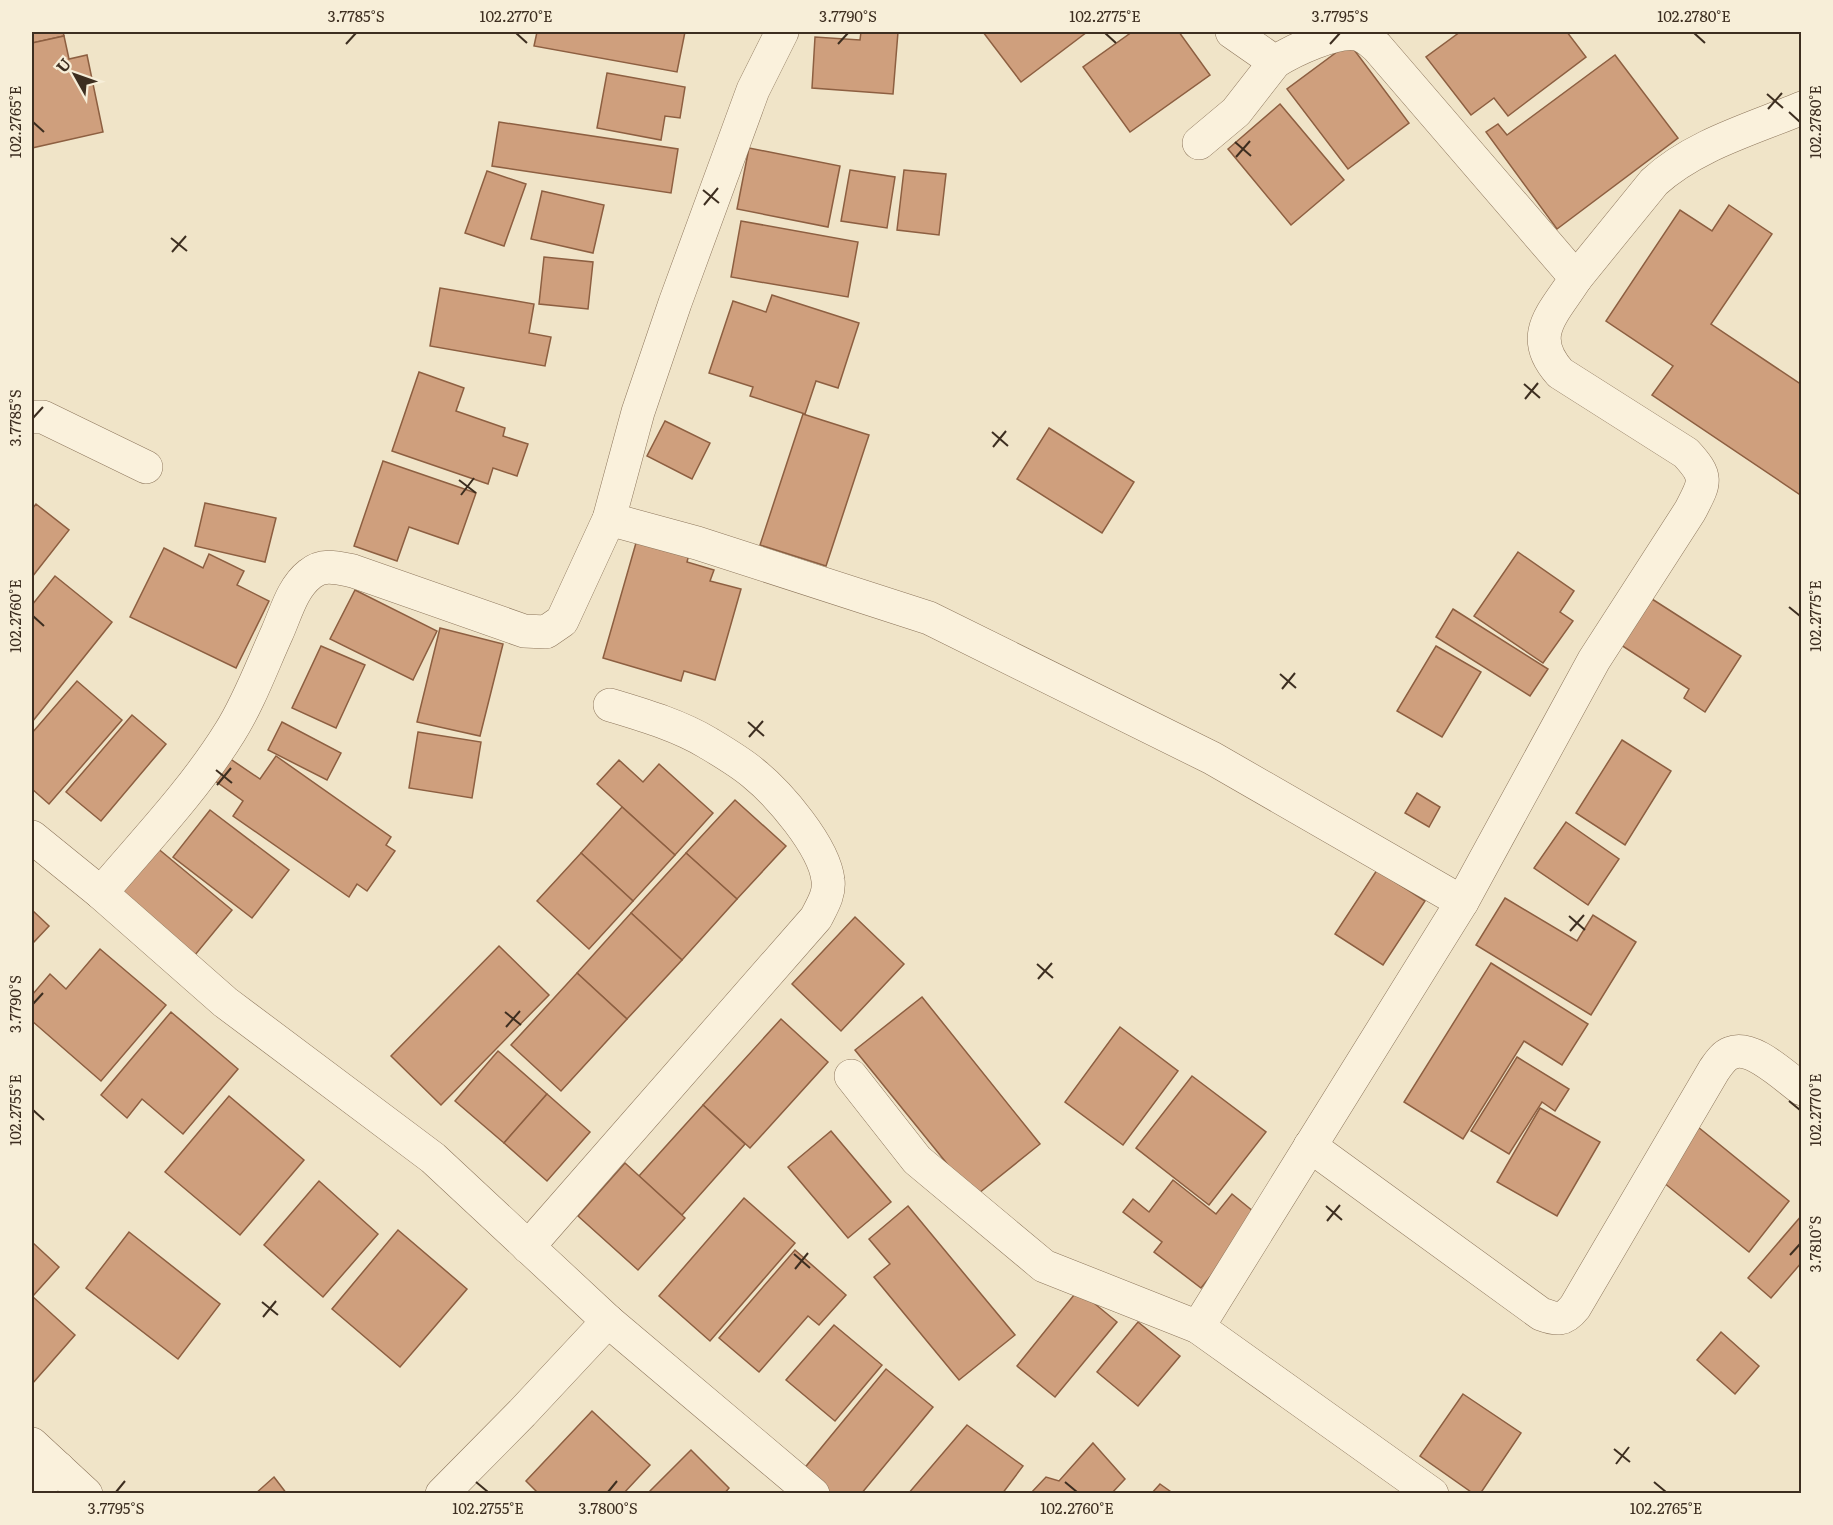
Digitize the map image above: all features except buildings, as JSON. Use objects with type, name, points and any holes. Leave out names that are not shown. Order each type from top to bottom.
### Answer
[{"type":"street","points":[[101,893],[189,789],[231,731],[296,589],[310,574],[320,568],[333,566],[353,571],[524,631],[546,632],[562,621],[609,519],[638,412],[675,303],[753,90],[782,32]]},
{"type":"street","points":[[1232,32],[1275,62]]},
{"type":"street","points":[[1199,142],[1236,112],[1275,62],[1295,49],[1347,33],[1367,37],[1576,278]]},
{"type":"street","points":[[1198,1327],[1461,903],[1594,660],[1700,492],[1703,480],[1701,469],[1686,453],[1560,373],[1550,362],[1544,347],[1543,335],[1546,326],[1576,278],[1654,182],[1667,170],[1704,149],[1802,108]]},
{"type":"street","points":[[32,417],[43,417],[146,467]]},
{"type":"street","points":[[609,519],[697,543],[928,618],[1212,758],[1461,903]]},
{"type":"street","points":[[528,1247],[816,918],[826,901],[828,880],[819,853],[793,813],[754,773],[706,742],[659,720],[610,705]]},
{"type":"street","points":[[32,837],[101,893],[225,1002],[433,1158],[608,1321],[813,1494]]},
{"type":"street","points":[[1310,1146],[1541,1314],[1560,1318],[1569,1316],[1575,1307],[1722,1058],[1741,1051],[1753,1054],[1802,1089]]},
{"type":"street","points":[[851,1076],[917,1160],[1044,1266],[1198,1327],[1432,1494]]},
{"type":"street","points":[[442,1494],[608,1321]]},
{"type":"street","points":[[32,1444],[86,1494]]},
{"type":"street","points":[[32,1492],[58,1468]]}]
